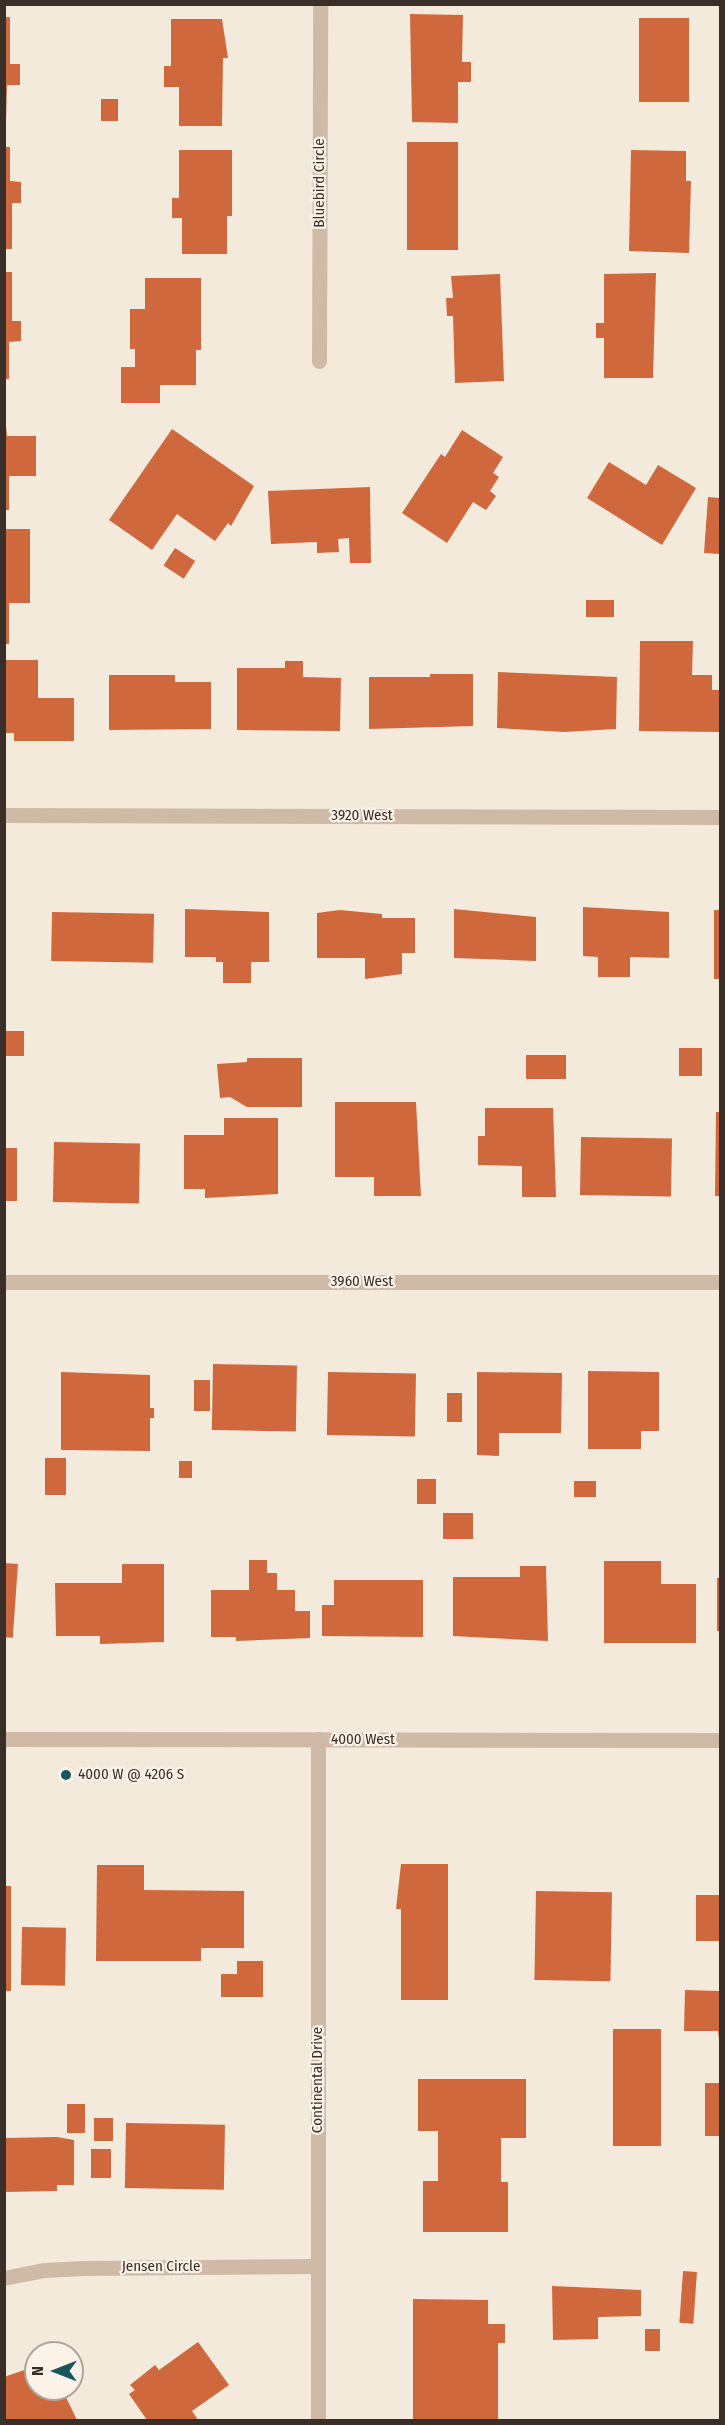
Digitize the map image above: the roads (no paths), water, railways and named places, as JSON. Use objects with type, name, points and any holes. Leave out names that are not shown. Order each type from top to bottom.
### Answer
[{"type":"street","name":"Bluebird Circle","points":[[319,361],[320,4]]},
{"type":"street","name":"3920 West","points":[[4,815],[720,817]]},
{"type":"street","name":"3960 West","points":[[4,1282],[720,1282]]},
{"type":"street","name":"4000 West","points":[[4,1739],[720,1740]]},
{"type":"street","name":"Continental Drive","points":[[318,1739],[318,2421]]},
{"type":"street","name":"Jensen Circle","points":[[4,2278],[44,2270],[83,2268],[318,2266]]},
{"type":"place","name":"4000 W @ 4206 S","points":[[66,1775]]}]
